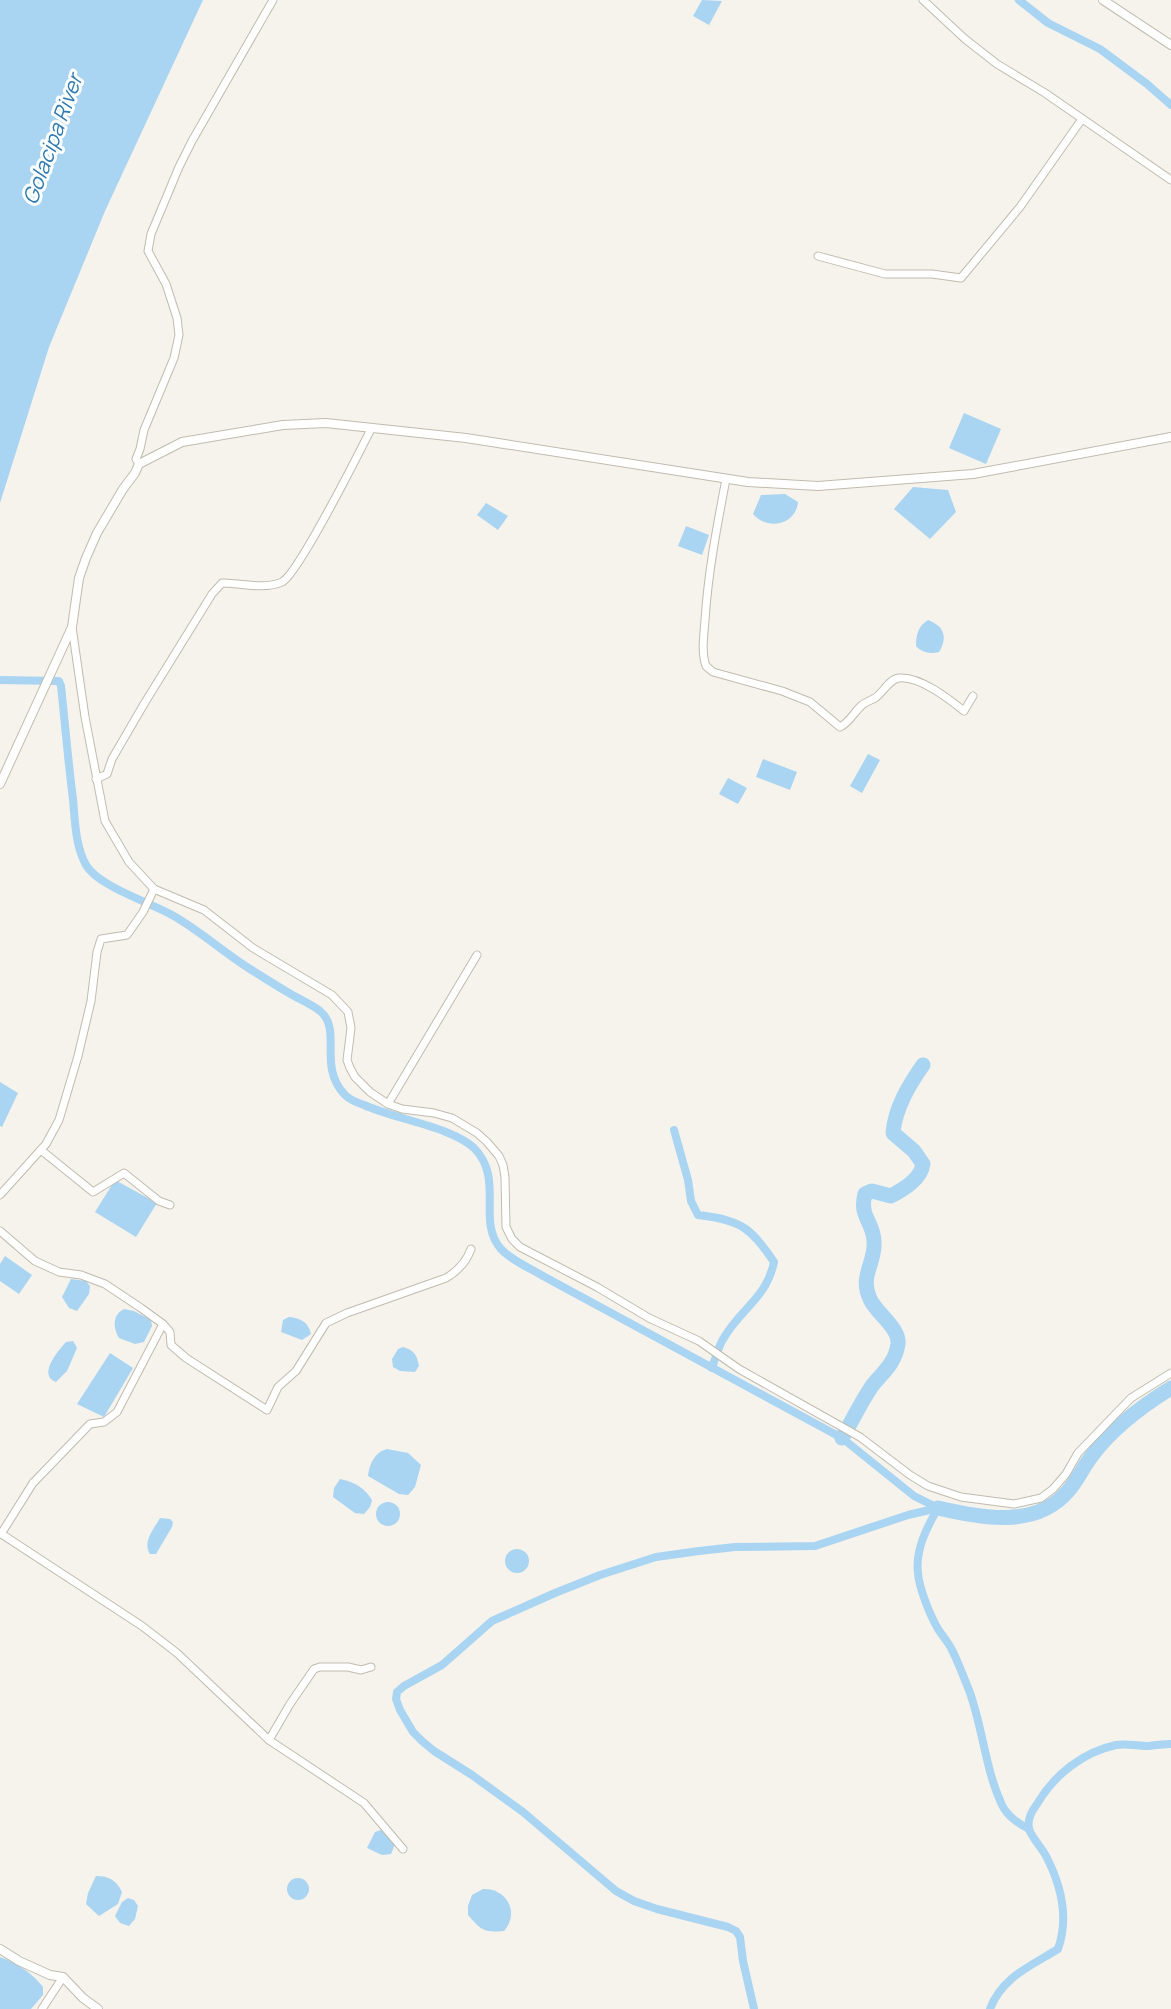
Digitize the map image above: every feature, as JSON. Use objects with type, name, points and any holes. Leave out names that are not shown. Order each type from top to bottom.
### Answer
[{"type":"street","points":[[139,464],[136,459],[141,449],[144,430],[174,358],[179,335],[177,318],[166,284],[148,251],[151,234],[179,166],[192,141],[273,0]]},
{"type":"street","points":[[922,0],[997,64],[1171,180]]},
{"type":"street","points":[[1103,0],[1171,45]]},
{"type":"street","points":[[819,256],[885,274],[932,274],[961,278],[1020,207],[1082,119]]},
{"type":"street","points":[[1171,437],[973,474],[818,486],[785,486],[726,479],[466,438],[326,423],[283,425],[182,442],[139,464],[123,489],[97,533],[86,558],[79,578],[72,627],[85,717],[105,821],[129,862],[154,889],[204,910],[253,948],[332,994],[348,1012],[351,1028],[347,1060],[350,1068],[355,1077],[370,1092],[388,1104],[402,1109],[452,1118],[488,1142],[499,1156],[505,1178],[506,1227],[512,1239],[520,1247],[597,1287],[649,1318],[699,1341],[753,1378],[861,1437],[910,1475],[943,1492],[961,1497],[998,1503],[1025,1503],[1041,1498],[1053,1489],[1066,1474],[1078,1453],[1131,1398],[1171,1373]]},
{"type":"street","points":[[96,779],[107,774],[112,759],[144,704],[212,594],[222,583],[256,586],[274,585],[285,580],[320,525],[371,429]]},
{"type":"street","points":[[726,479],[706,603],[703,646],[706,666],[713,672],[782,691],[810,702],[840,728],[847,724],[863,704],[875,698],[892,681],[900,678],[916,681],[945,695],[964,711],[973,696]]},
{"type":"street","points":[[0,784],[72,627]]},
{"type":"street","points":[[0,1195],[41,1150],[59,1120],[91,1001],[101,939],[108,936],[127,935],[143,912],[154,889]]},
{"type":"street","points":[[388,1104],[477,955]]},
{"type":"street","points":[[41,1150],[93,1192],[124,1173],[159,1201],[170,1205]]},
{"type":"street","points":[[0,1231],[35,1261],[59,1272],[81,1275],[105,1284],[163,1324],[170,1332],[171,1345],[186,1358],[267,1410],[278,1387],[296,1371],[326,1323],[346,1313],[446,1278],[467,1259],[471,1250]]},
{"type":"street","points":[[163,1324],[117,1412],[104,1422],[90,1424],[33,1483],[0,1533],[142,1626],[177,1653],[269,1740],[355,1795],[403,1849]]},
{"type":"street","points":[[269,1740],[314,1668],[348,1667],[361,1670],[371,1667]]},
{"type":"street","points":[[0,1949],[19,1961],[50,1975],[63,1977],[83,1998],[98,2009]]},
{"type":"street","points":[[42,2009],[63,1977]]},
{"type":"water","name":"Golacipa River","points":[[0,0],[203,0],[105,211],[49,347],[0,503]]},
{"type":"water","points":[[702,0],[722,1],[709,25],[693,16]]},
{"type":"water","points":[[964,413],[1001,429],[986,464],[949,448]]},
{"type":"water","points":[[913,487],[948,490],[956,512],[930,539],[894,509]]},
{"type":"water","points":[[785,494],[798,502],[796,510],[787,520],[773,524],[766,523],[753,514],[761,495]]},
{"type":"water","points":[[486,503],[508,516],[498,530],[477,515]]},
{"type":"water","points":[[686,526],[709,535],[702,555],[678,546]]},
{"type":"water","points":[[928,620],[938,625],[943,633],[942,647],[939,652],[927,652],[916,646],[918,631]]},
{"type":"water","points":[[868,754],[880,760],[862,793],[850,786]]},
{"type":"water","points":[[763,759],[797,772],[790,790],[756,777]]},
{"type":"water","points":[[728,778],[747,788],[738,804],[719,794]]},
{"type":"water","points":[[0,1082],[18,1093],[2,1127],[0,1126]]},
{"type":"water","points":[[115,1180],[157,1203],[136,1237],[95,1212]]},
{"type":"water","points":[[5,1256],[32,1275],[19,1294],[0,1281],[0,1264]]},
{"type":"water","points":[[71,1279],[86,1281],[90,1286],[89,1294],[77,1311],[69,1308],[62,1297]]},
{"type":"water","points":[[124,1309],[134,1311],[151,1320],[152,1326],[144,1342],[135,1344],[119,1338],[115,1322],[117,1315]]},
{"type":"water","points":[[289,1317],[303,1321],[311,1334],[302,1340],[281,1332],[283,1320]]},
{"type":"water","points":[[73,1341],[77,1348],[67,1371],[56,1382],[48,1374],[51,1363],[66,1342]]},
{"type":"water","points":[[403,1347],[412,1351],[416,1356],[419,1366],[415,1372],[400,1371],[393,1367],[392,1359],[398,1349]]},
{"type":"water","points":[[110,1353],[133,1368],[104,1417],[77,1404]]},
{"type":"water","points":[[387,1449],[408,1453],[421,1465],[415,1487],[408,1495],[399,1494],[368,1476],[373,1459]]},
{"type":"water","points":[[340,1479],[358,1486],[372,1500],[364,1514],[355,1513],[333,1497],[334,1488]]},
{"type":"water","points":[[388,1502],[393,1503],[399,1509],[399,1519],[393,1525],[388,1526],[383,1525],[377,1519],[376,1514],[377,1509],[383,1503]]},
{"type":"water","points":[[160,1518],[170,1519],[173,1522],[172,1527],[156,1554],[150,1554],[148,1540]]},
{"type":"water","points":[[517,1549],[525,1553],[529,1561],[525,1569],[517,1573],[509,1569],[505,1561],[509,1553]]},
{"type":"water","points":[[381,1830],[396,1842],[391,1854],[382,1855],[367,1848],[375,1832]]},
{"type":"water","points":[[96,1876],[112,1880],[122,1892],[118,1904],[99,1916],[86,1904],[88,1893]]},
{"type":"water","points":[[298,1878],[306,1881],[309,1889],[306,1897],[298,1900],[290,1897],[287,1889],[290,1881]]},
{"type":"water","points":[[483,1889],[499,1893],[508,1903],[511,1917],[504,1931],[483,1929],[468,1915],[472,1895]]},
{"type":"water","points":[[128,1898],[134,1900],[138,1906],[135,1919],[129,1926],[120,1923],[115,1916],[122,1902]]},
{"type":"water","points":[[0,1957],[24,1969],[43,1987],[43,1995],[31,2009],[0,2009]]},
{"type":"waterway","points":[[1019,0],[1048,23],[1100,49],[1171,105]]},
{"type":"waterway","points":[[0,680],[59,681],[75,824],[82,857],[92,873],[112,887],[182,921],[250,969],[320,1011],[327,1019],[330,1028],[333,1072],[337,1084],[349,1098],[377,1110],[452,1134],[474,1148],[483,1160],[488,1173],[491,1226],[494,1238],[505,1253],[543,1276],[842,1438],[914,1496],[938,1508],[920,1547],[918,1556],[920,1586],[938,1629],[954,1653],[969,1690],[996,1791],[1002,1805],[1010,1816],[1029,1829]]},
{"type":"waterway","points":[[842,1438],[868,1392],[891,1362],[898,1344],[898,1338],[892,1326],[873,1304],[867,1291],[866,1283],[873,1256],[874,1241],[865,1214],[864,1202],[865,1194],[872,1191],[891,1196],[911,1183],[922,1169],[923,1164],[914,1151],[893,1133],[900,1106],[923,1065]]},
{"type":"waterway","points":[[674,1130],[688,1180],[691,1201],[698,1215],[725,1220],[743,1227],[751,1233],[774,1262],[765,1286],[736,1320],[722,1341],[712,1368]]},
{"type":"waterway","points":[[938,1508],[972,1515],[1007,1518],[1040,1511],[1055,1503],[1068,1491],[1094,1453],[1120,1426],[1171,1388]]},
{"type":"waterway","points":[[754,2009],[740,1937],[736,1931],[657,1909],[634,1901],[616,1891],[523,1812],[422,1741],[413,1732],[400,1710],[396,1699],[397,1692],[442,1665],[492,1621],[600,1575],[656,1557],[699,1551],[735,1547],[815,1546],[908,1515],[938,1508]]},
{"type":"waterway","points":[[990,2009],[995,1998],[1010,1980],[1058,1949],[1061,1937],[1062,1902],[1056,1878],[1046,1856],[1029,1829],[1033,1809],[1061,1774],[1092,1753],[1120,1744],[1148,1746],[1171,1744]]}]
